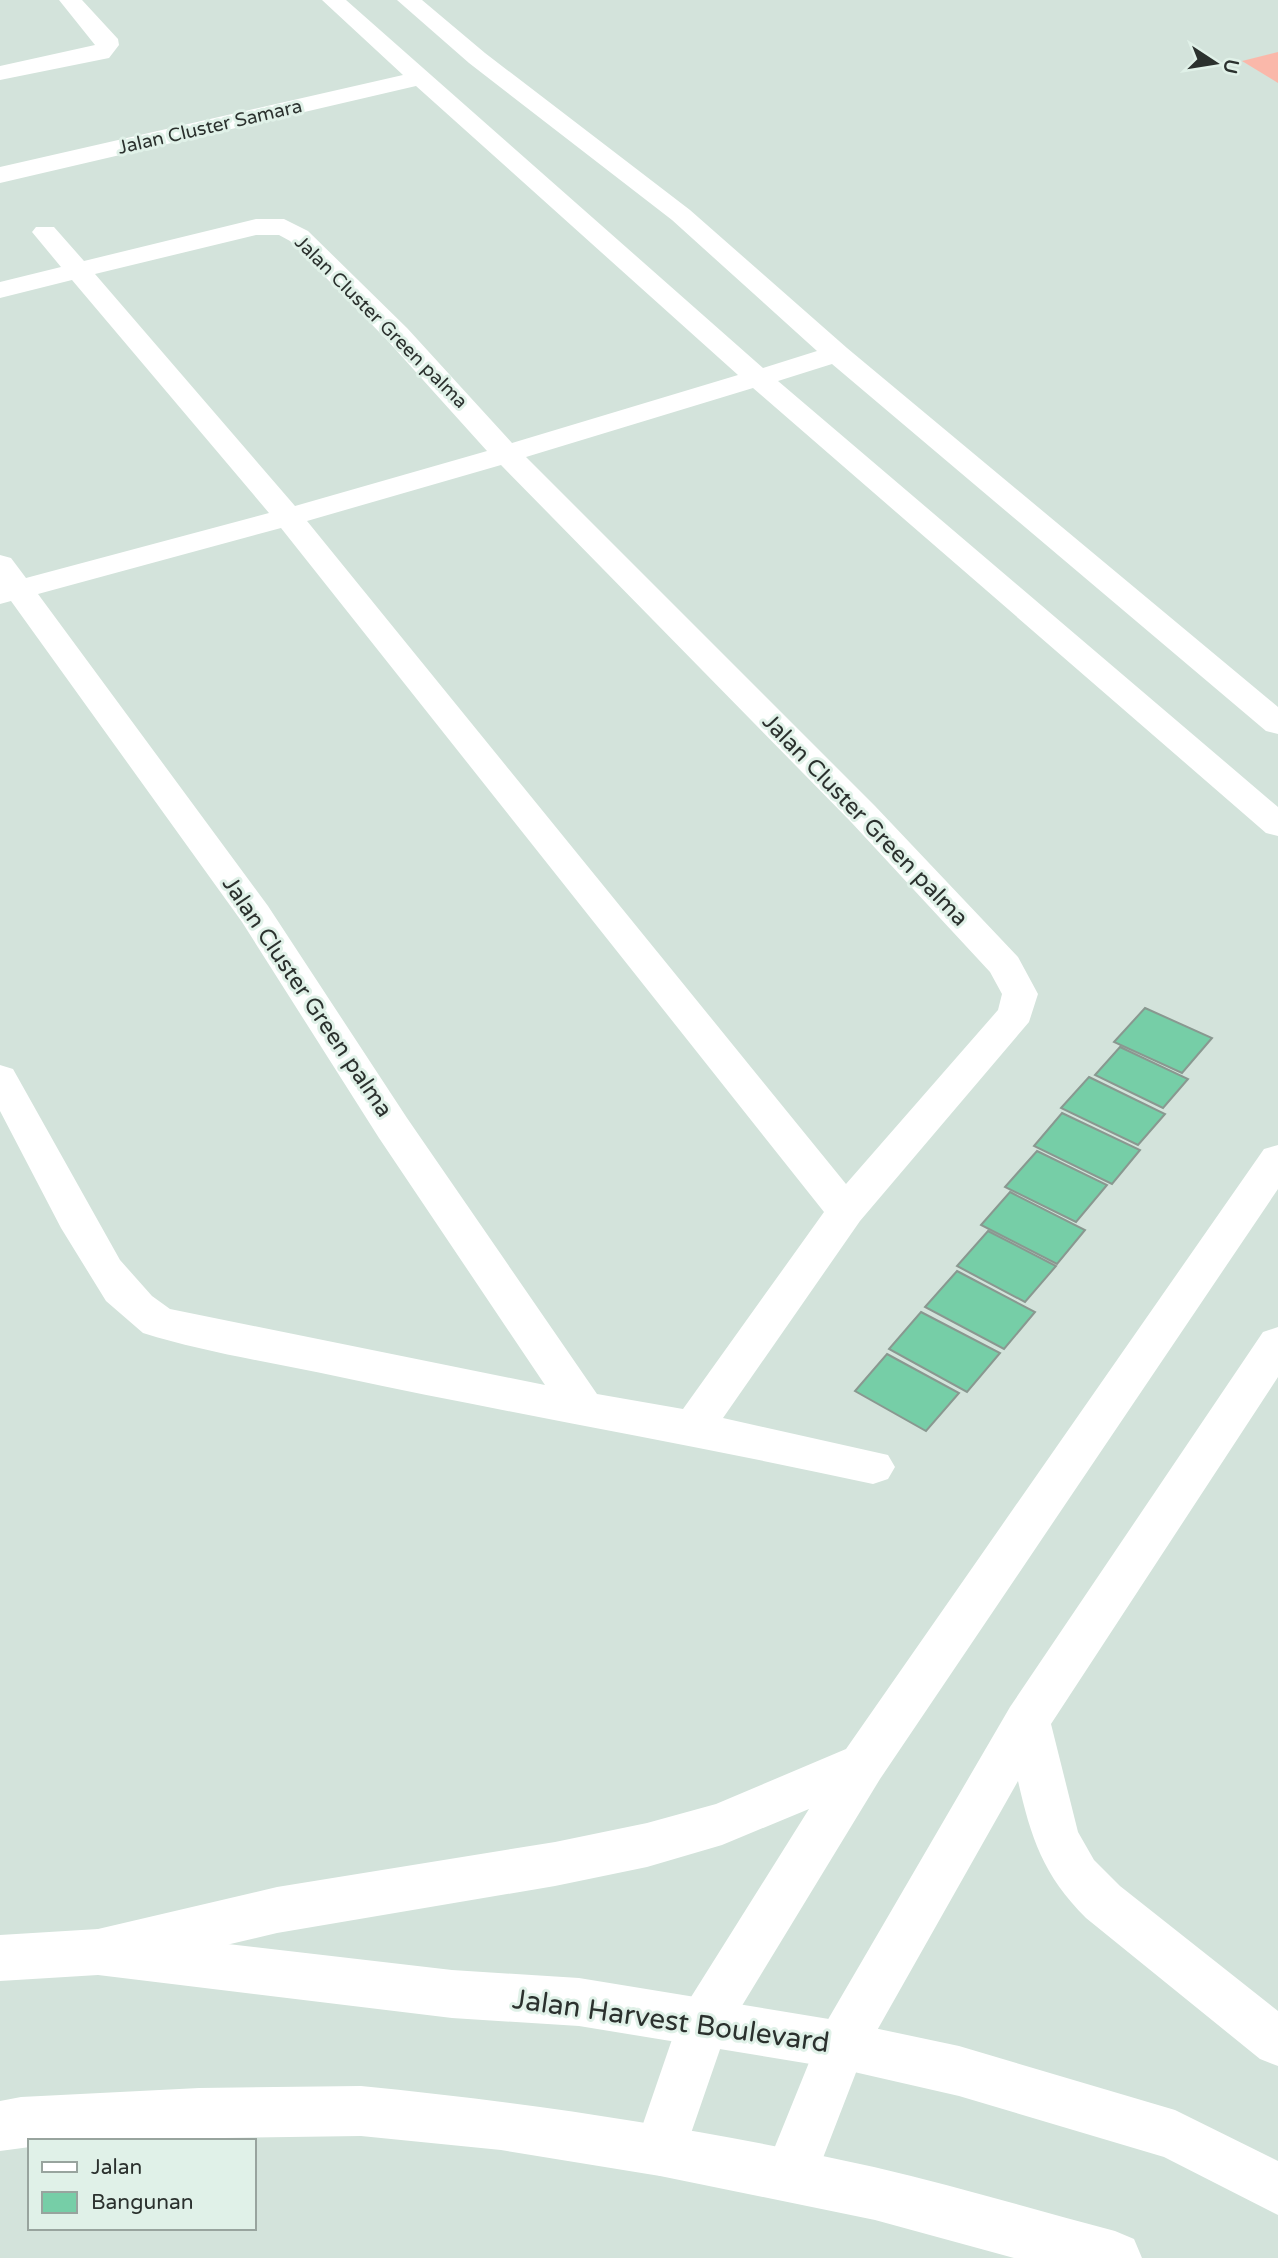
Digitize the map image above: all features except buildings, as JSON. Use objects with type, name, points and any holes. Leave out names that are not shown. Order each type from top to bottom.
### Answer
[{"type":"street","points":[[0,73],[101,52],[105,48],[106,39],[70,0]]},
{"type":"street","points":[[333,0],[421,78],[770,373],[1278,825]]},
{"type":"street","points":[[408,0],[477,58],[681,215],[830,357],[1278,724]]},
{"type":"street","name":"Jalan Cluster Samara","points":[[3,184],[421,78]]},
{"type":"street","name":"Jalan Cluster Green palma","points":[[0,290],[256,227],[284,227],[299,236],[387,324],[505,453],[863,814],[1004,966],[1020,995],[1016,1013],[846,1211],[694,1428]]},
{"type":"street","points":[[45,232],[286,516],[646,967],[846,1211]]},
{"type":"street","name":"Jalan Cluster Green palma","points":[[586,1411],[393,1128],[255,914],[6,583],[388,490],[830,357]]},
{"type":"street","points":[[0,1078],[47,1161],[95,1258],[144,1313],[158,1322],[177,1329],[586,1411],[694,1428],[873,1467]]},
{"type":"street","points":[[660,2150],[704,2022],[863,1764],[1278,1159]]},
{"type":"street","points":[[790,2176],[841,2045],[1027,1721],[1278,1343]]},
{"type":"street","points":[[1027,1721],[1055,1837],[1077,1876],[1103,1902],[1278,2042]]},
{"type":"street","points":[[98,1952],[276,1910],[555,1864],[647,1844],[722,1824],[863,1764]]},
{"type":"street","name":"Jalan Harvest Boulevard","points":[[0,1958],[98,1952],[452,1994],[579,2002],[841,2045],[959,2071],[1175,2135],[1278,2189]]},
{"type":"street","points":[[0,2126],[21,2122],[199,2113],[361,2111],[501,2125],[660,2150],[875,2194],[1115,2258]]},
{"type":"shaded area","points":[[1278,52],[1278,83],[1242,61]]}]
